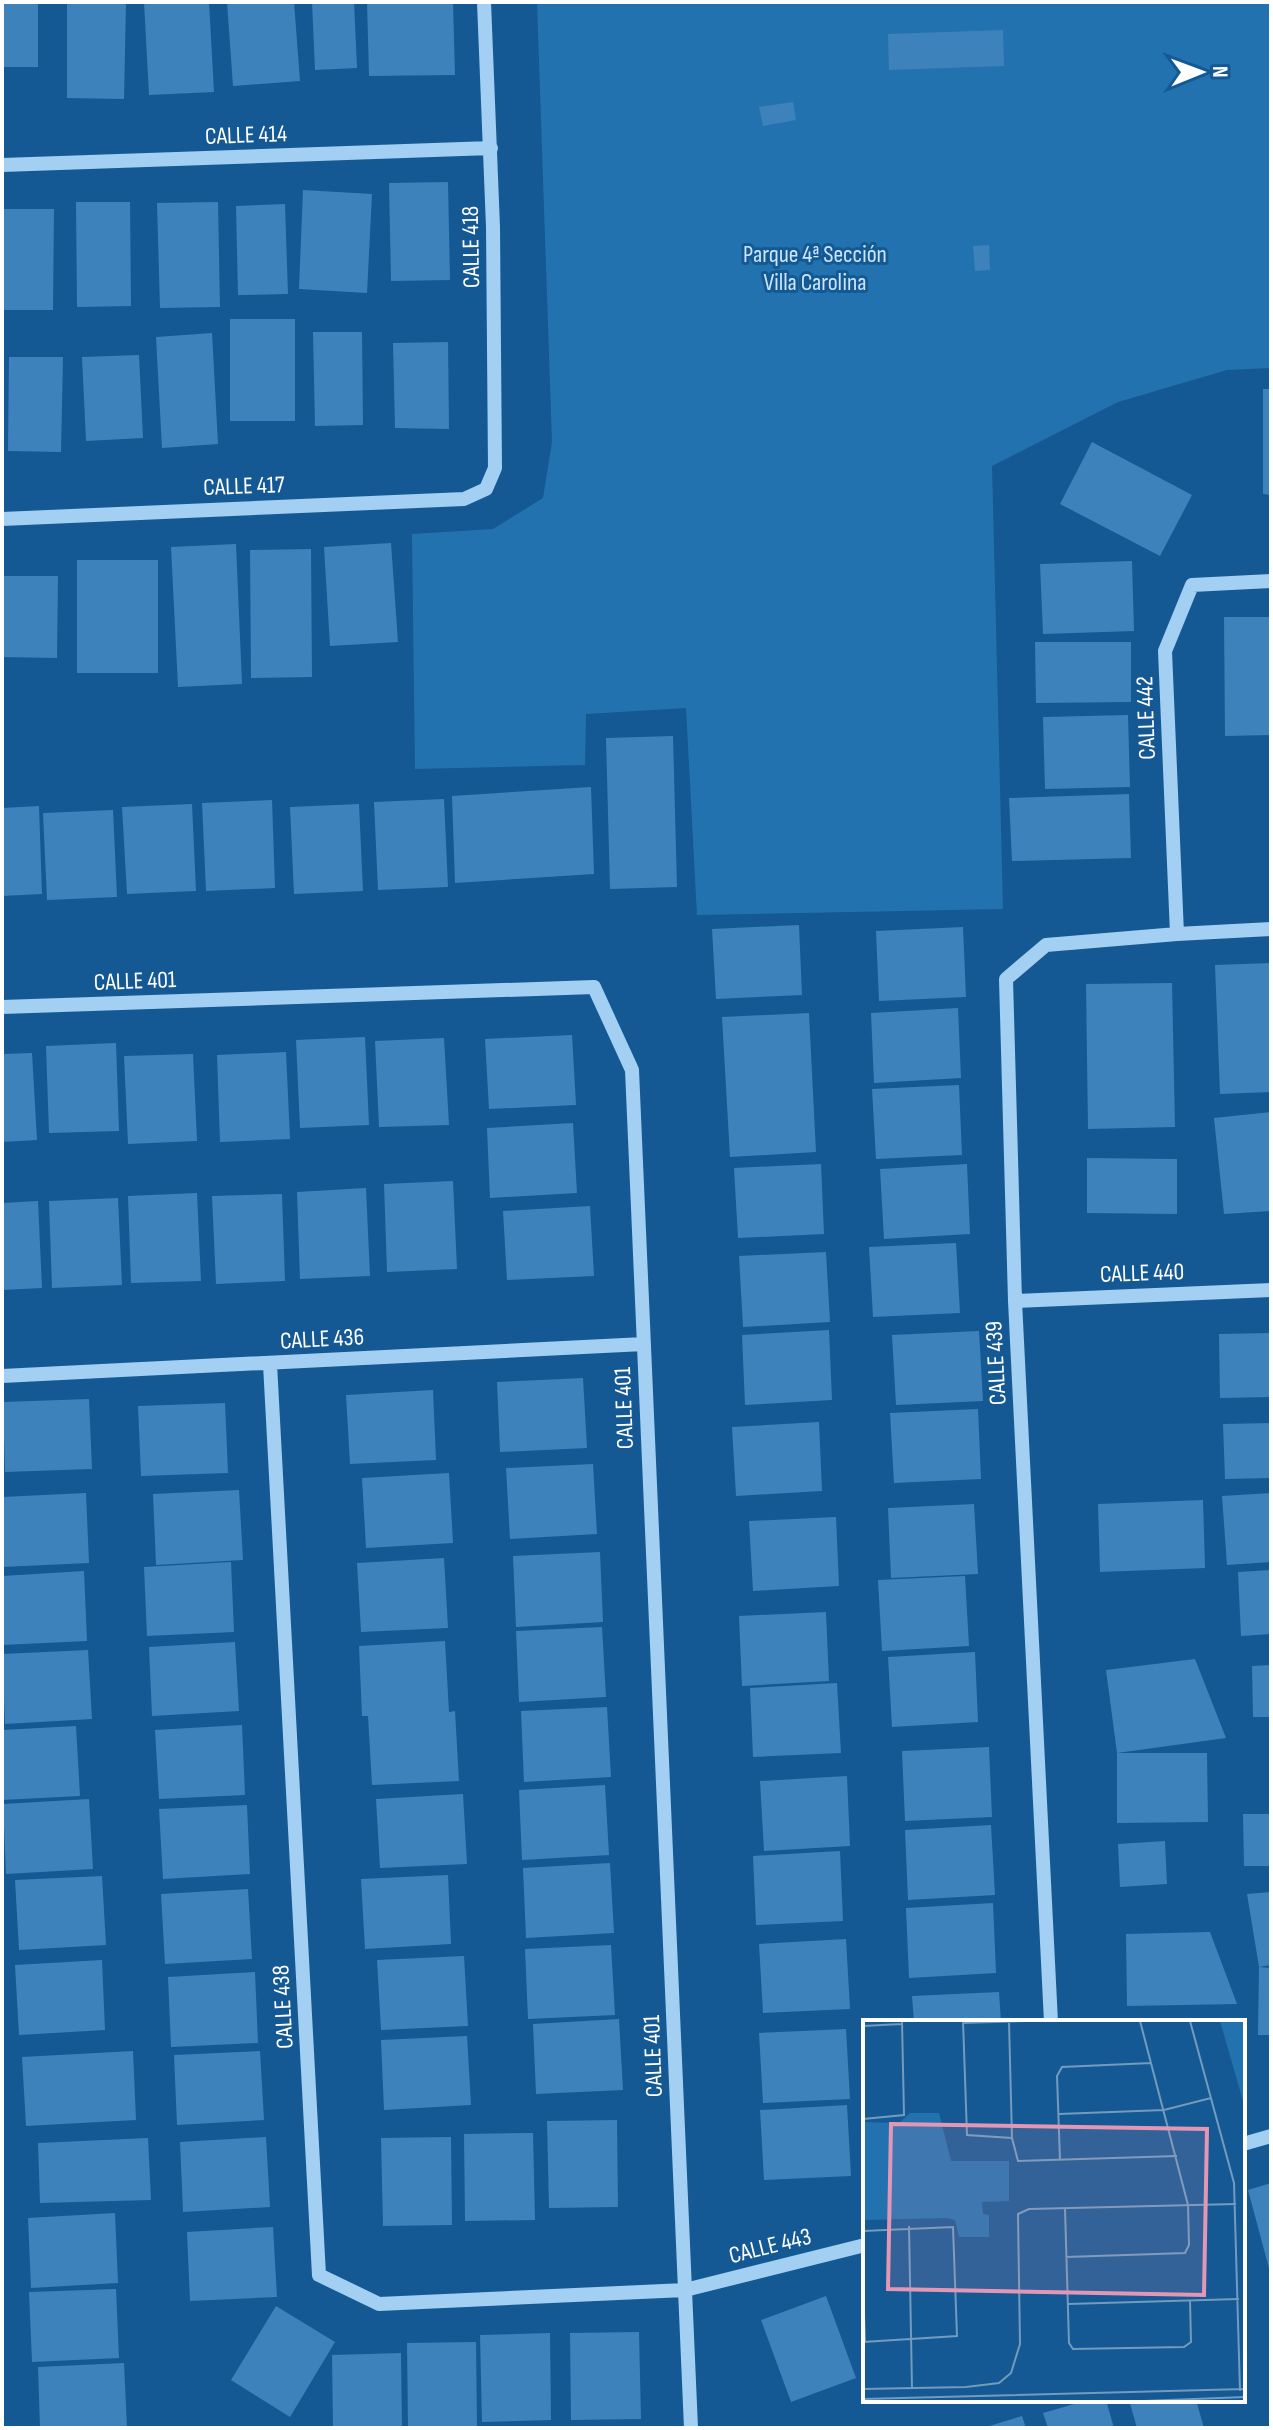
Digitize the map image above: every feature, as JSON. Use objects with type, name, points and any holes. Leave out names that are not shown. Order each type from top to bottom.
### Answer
[{"type":"street","name":"CALLE 418","points":[[484,2],[491,148],[495,468],[486,489]]},
{"type":"street","name":"CALLE 414","points":[[2,165],[491,148]]},
{"type":"street","name":"CALLE 417","points":[[2,519],[464,499],[486,489]]},
{"type":"street","name":"CALLE 442","points":[[1177,934],[1165,651],[1192,585],[1271,581]]},
{"type":"street","name":"CALLE 439","points":[[1051,2020],[1015,1301],[1006,979],[1046,945],[1271,929]]},
{"type":"street","name":"CALLE 401","points":[[2,1007],[594,987],[632,1070],[691,2428]]},
{"type":"street","name":"CALLE 440","points":[[1015,1301],[1271,1290]]},
{"type":"street","name":"CALLE 436","points":[[2,1376],[644,1344]]},
{"type":"street","name":"CALLE 438","points":[[270,1364],[319,2275],[379,2304],[685,2290]]},
{"type":"street","points":[[1245,2143],[1271,2136]]},
{"type":"street","name":"CALLE 443","points":[[685,2290],[863,2246]]},
{"type":"green space","name":"Parque 4ª Sección Villa Carolina","points":[[537,2],[1271,2],[1271,368],[1227,370],[1118,402],[992,466],[1003,909],[697,915],[686,708],[586,714],[585,765],[415,769],[412,534],[493,529],[543,498],[552,442]]},
{"type":"building","points":[[2,2],[38,2],[38,67],[2,67]]},
{"type":"building","points":[[67,2],[126,2],[124,99],[67,98]]},
{"type":"building","points":[[144,2],[209,2],[214,92],[149,95]]},
{"type":"building","points":[[227,2],[294,2],[300,81],[233,86]]},
{"type":"building","points":[[312,2],[354,2],[357,68],[315,70]]},
{"type":"building","points":[[367,2],[453,2],[455,75],[369,76]]},
{"type":"building","points":[[1003,30],[1004,66],[889,70],[888,34]]},
{"type":"building","points":[[793,102],[796,120],[763,126],[759,107]]},
{"type":"building","points":[[448,182],[450,280],[391,281],[389,183]]},
{"type":"building","points":[[303,190],[372,194],[367,293],[299,289]]},
{"type":"building","points":[[76,202],[130,202],[131,306],[77,307]]},
{"type":"building","points":[[218,202],[220,307],[160,308],[157,203]]},
{"type":"building","points":[[285,204],[288,294],[238,295],[236,206]]},
{"type":"building","points":[[4,209],[54,209],[53,310],[3,310]]},
{"type":"building","points":[[989,245],[990,270],[975,271],[973,246]]},
{"type":"building","points":[[230,319],[295,319],[295,421],[230,421]]},
{"type":"building","points":[[313,332],[362,332],[363,425],[315,426]]},
{"type":"building","points":[[212,333],[218,444],[162,448],[156,337]]},
{"type":"building","points":[[448,342],[449,429],[395,428],[393,343]]},
{"type":"building","points":[[139,355],[143,438],[86,441],[82,357]]},
{"type":"building","points":[[9,357],[63,357],[61,452],[8,451]]},
{"type":"building","points":[[1263,389],[1271,389],[1271,495],[1263,494]]},
{"type":"building","points":[[1092,442],[1192,495],[1160,556],[1060,504]]},
{"type":"building","points":[[391,543],[398,642],[330,646],[324,547]]},
{"type":"building","points":[[236,544],[242,684],[178,687],[171,547]]},
{"type":"building","points":[[311,549],[312,677],[251,678],[250,550]]},
{"type":"building","points":[[77,560],[158,560],[158,673],[77,673]]},
{"type":"building","points":[[1132,561],[1134,631],[1043,634],[1040,564]]},
{"type":"building","points":[[2,576],[58,576],[57,658],[2,657]]},
{"type":"building","points":[[1224,617],[1271,617],[1271,735],[1225,736]]},
{"type":"building","points":[[1035,642],[1131,642],[1131,702],[1036,703]]},
{"type":"building","points":[[1128,715],[1130,787],[1045,789],[1043,717]]},
{"type":"building","points":[[673,736],[677,887],[610,889],[606,738]]},
{"type":"building","points":[[591,787],[594,874],[455,883],[452,796]]},
{"type":"building","points":[[1129,794],[1131,858],[1012,861],[1009,798]]},
{"type":"building","points":[[444,799],[448,887],[378,890],[374,802]]},
{"type":"building","points":[[272,800],[275,888],[206,891],[202,803]]},
{"type":"building","points":[[192,804],[196,891],[127,894],[122,807]]},
{"type":"building","points":[[359,804],[363,891],[294,894],[290,807]]},
{"type":"building","points":[[39,806],[42,894],[2,896],[2,808]]},
{"type":"building","points":[[113,810],[117,897],[47,900],[43,813]]},
{"type":"building","points":[[799,925],[802,995],[716,999],[712,929]]},
{"type":"building","points":[[963,927],[966,997],[879,1001],[876,931]]},
{"type":"building","points":[[1271,963],[1271,1092],[1220,1094],[1215,965]]},
{"type":"building","points":[[1172,983],[1175,1127],[1088,1129],[1086,984]]},
{"type":"building","points":[[958,1008],[961,1078],[874,1083],[871,1013]]},
{"type":"building","points":[[809,1013],[816,1152],[730,1157],[722,1017]]},
{"type":"building","points":[[572,1035],[576,1105],[489,1109],[485,1039]]},
{"type":"building","points":[[365,1037],[369,1125],[300,1128],[296,1040]]},
{"type":"building","points":[[444,1038],[449,1125],[379,1127],[375,1041]]},
{"type":"building","points":[[116,1043],[119,1131],[49,1133],[46,1046]]},
{"type":"building","points":[[286,1052],[290,1139],[220,1142],[217,1055]]},
{"type":"building","points":[[32,1053],[37,1140],[2,1142],[2,1054]]},
{"type":"building","points":[[193,1054],[197,1141],[128,1144],[124,1056]]},
{"type":"building","points":[[959,1085],[962,1155],[876,1159],[872,1089]]},
{"type":"building","points":[[1271,1112],[1271,1211],[1224,1214],[1214,1118]]},
{"type":"building","points":[[573,1123],[577,1193],[490,1198],[487,1128]]},
{"type":"building","points":[[1087,1158],[1177,1159],[1177,1214],[1087,1213]]},
{"type":"building","points":[[821,1164],[824,1234],[738,1238],[734,1168]]},
{"type":"building","points":[[967,1164],[970,1234],[884,1239],[880,1169]]},
{"type":"building","points":[[453,1181],[457,1269],[387,1272],[384,1184]]},
{"type":"building","points":[[366,1188],[370,1276],[300,1279],[297,1192]]},
{"type":"building","points":[[197,1193],[201,1281],[131,1283],[128,1196]]},
{"type":"building","points":[[282,1194],[285,1281],[216,1284],[212,1196]]},
{"type":"building","points":[[118,1198],[122,1285],[52,1288],[49,1201]]},
{"type":"building","points":[[38,1201],[42,1288],[2,1290],[2,1203]]},
{"type":"building","points":[[590,1206],[594,1276],[507,1280],[503,1211]]},
{"type":"building","points":[[956,1243],[960,1313],[873,1317],[869,1247]]},
{"type":"building","points":[[826,1252],[830,1322],[743,1327],[739,1256]]},
{"type":"building","points":[[829,1330],[832,1400],[745,1405],[742,1335]]},
{"type":"building","points":[[979,1331],[983,1401],[896,1405],[892,1335]]},
{"type":"building","points":[[1271,1333],[1271,1397],[1220,1398],[1219,1334]]},
{"type":"building","points":[[583,1378],[587,1448],[500,1452],[497,1382]]},
{"type":"building","points":[[433,1390],[436,1460],[350,1464],[346,1395]]},
{"type":"building","points":[[89,1399],[92,1469],[5,1472],[3,1402]]},
{"type":"building","points":[[225,1403],[228,1473],[141,1476],[138,1406]]},
{"type":"building","points":[[978,1409],[981,1479],[894,1483],[890,1413]]},
{"type":"building","points":[[819,1422],[822,1491],[736,1496],[732,1427]]},
{"type":"building","points":[[1271,1423],[1271,1478],[1225,1479],[1223,1424]]},
{"type":"building","points":[[593,1464],[597,1534],[510,1539],[506,1468]]},
{"type":"building","points":[[449,1473],[453,1543],[366,1548],[362,1478]]},
{"type":"building","points":[[239,1490],[243,1560],[156,1565],[153,1494]]},
{"type":"building","points":[[86,1493],[89,1563],[2,1567],[2,1497]]},
{"type":"building","points":[[1271,1493],[1271,1562],[1227,1565],[1222,1496]]},
{"type":"building","points":[[1203,1500],[1205,1568],[1100,1572],[1098,1504]]},
{"type":"building","points":[[974,1504],[978,1574],[891,1578],[888,1508]]},
{"type":"building","points":[[836,1517],[839,1586],[753,1591],[749,1521]]},
{"type":"building","points":[[600,1552],[603,1622],[516,1627],[513,1556]]},
{"type":"building","points":[[444,1558],[448,1628],[361,1632],[357,1563]]},
{"type":"building","points":[[231,1562],[234,1632],[147,1636],[144,1567]]},
{"type":"building","points":[[1271,1570],[1271,1634],[1241,1636],[1238,1572]]},
{"type":"building","points":[[84,1571],[87,1641],[2,1645],[2,1576]]},
{"type":"building","points":[[965,1576],[969,1646],[882,1651],[878,1580]]},
{"type":"building","points":[[826,1612],[829,1681],[742,1686],[739,1616]]},
{"type":"building","points":[[602,1627],[606,1697],[519,1702],[516,1631]]},
{"type":"building","points":[[445,1641],[449,1712],[455,1711],[459,1781],[372,1785],[368,1716],[362,1716],[359,1646]]},
{"type":"building","points":[[235,1642],[239,1711],[152,1716],[149,1647]]},
{"type":"building","points":[[88,1650],[92,1719],[5,1724],[2,1654]]},
{"type":"building","points":[[975,1652],[978,1722],[892,1727],[888,1657]]},
{"type":"building","points":[[1195,1659],[1226,1738],[1117,1753],[1106,1670]]},
{"type":"building","points":[[1271,1665],[1271,1717],[1253,1717],[1252,1666]]},
{"type":"building","points":[[837,1683],[841,1753],[753,1757],[750,1688]]},
{"type":"building","points":[[607,1707],[611,1777],[524,1782],[521,1711]]},
{"type":"building","points":[[242,1725],[245,1795],[159,1799],[155,1730]]},
{"type":"building","points":[[76,1726],[80,1796],[2,1800],[2,1730]]},
{"type":"building","points":[[989,1747],[992,1817],[905,1821],[902,1751]]},
{"type":"building","points":[[1117,1753],[1207,1753],[1208,1822],[1117,1823]]},
{"type":"building","points":[[847,1776],[850,1846],[764,1851],[760,1781]]},
{"type":"building","points":[[605,1785],[609,1855],[522,1860],[519,1790]]},
{"type":"building","points":[[463,1794],[467,1864],[380,1868],[376,1799]]},
{"type":"building","points":[[89,1799],[93,1869],[6,1874],[3,1804]]},
{"type":"building","points":[[247,1805],[250,1874],[163,1879],[159,1809]]},
{"type":"building","points":[[1243,1814],[1271,1814],[1271,1866],[1244,1866]]},
{"type":"building","points":[[991,1825],[995,1895],[908,1900],[905,1830]]},
{"type":"building","points":[[1165,1841],[1167,1884],[1120,1887],[1118,1844]]},
{"type":"building","points":[[840,1851],[843,1921],[756,1925],[753,1856]]},
{"type":"building","points":[[610,1863],[614,1933],[526,1938],[523,1868]]},
{"type":"building","points":[[448,1875],[451,1944],[365,1949],[361,1879]]},
{"type":"building","points":[[102,1876],[106,1945],[19,1950],[15,1880]]},
{"type":"building","points":[[248,1889],[252,1959],[165,1964],[161,1894]]},
{"type":"building","points":[[1271,1892],[1271,1965],[1259,1967],[1247,1894]]},
{"type":"building","points":[[993,1903],[996,1973],[909,1978],[906,1908]]},
{"type":"building","points":[[1210,1932],[1237,2004],[1127,2006],[1126,1934]]},
{"type":"building","points":[[846,1939],[850,2009],[763,2013],[759,1944]]},
{"type":"building","points":[[611,1945],[615,2015],[528,2019],[525,1949]]},
{"type":"building","points":[[464,1956],[468,2026],[381,2030],[377,1960]]},
{"type":"building","points":[[102,1960],[105,2030],[19,2035],[15,1965]]},
{"type":"building","points":[[1259,1967],[1271,1968],[1271,2035],[1258,2035]]},
{"type":"building","points":[[255,1972],[258,2043],[171,2047],[168,1977]]},
{"type":"building","points":[[999,1992],[1001,2020],[914,2020],[912,1996]]},
{"type":"building","points":[[619,2019],[623,2090],[536,2094],[533,2024]]},
{"type":"building","points":[[846,2029],[850,2099],[763,2103],[759,2033]]},
{"type":"building","points":[[467,2036],[471,2105],[384,2110],[381,2040]]},
{"type":"building","points":[[133,2051],[136,2120],[26,2126],[22,2057]]},
{"type":"building","points":[[260,2051],[264,2120],[177,2125],[174,2055]]},
{"type":"building","points":[[847,2105],[851,2176],[764,2180],[760,2110]]},
{"type":"building","points":[[617,2120],[618,2207],[549,2208],[547,2121]]},
{"type":"building","points":[[533,2133],[535,2220],[465,2221],[464,2134]]},
{"type":"building","points":[[266,2137],[270,2207],[183,2212],[180,2142]]},
{"type":"building","points":[[451,2137],[452,2225],[383,2226],[381,2138]]},
{"type":"building","points":[[148,2138],[151,2200],[40,2203],[38,2143]]},
{"type":"building","points":[[1271,2183],[1271,2272],[1270,2272],[1248,2190]]},
{"type":"building","points":[[115,2213],[118,2283],[31,2288],[28,2218]]},
{"type":"building","points":[[273,2227],[277,2297],[190,2301],[187,2232]]},
{"type":"building","points":[[116,2289],[119,2358],[32,2362],[29,2292]]},
{"type":"building","points":[[826,2296],[856,2378],[791,2402],[761,2320]]},
{"type":"building","points":[[276,2306],[335,2342],[290,2417],[231,2380]]},
{"type":"building","points":[[639,2332],[641,2419],[571,2420],[570,2333]]},
{"type":"building","points":[[550,2333],[551,2420],[482,2422],[480,2335]]},
{"type":"building","points":[[476,2342],[477,2428],[408,2428],[407,2343]]},
{"type":"building","points":[[401,2353],[402,2428],[333,2428],[332,2355]]},
{"type":"building","points":[[124,2363],[127,2428],[40,2428],[38,2367]]},
{"type":"building","points":[[1081,2402],[1107,2402],[1114,2428],[1048,2428],[1043,2413]]},
{"type":"building","points":[[1130,2402],[1197,2402],[1204,2428],[1137,2428]]},
{"type":"building","points":[[1022,2416],[1026,2428],[986,2428],[986,2427]]}]
